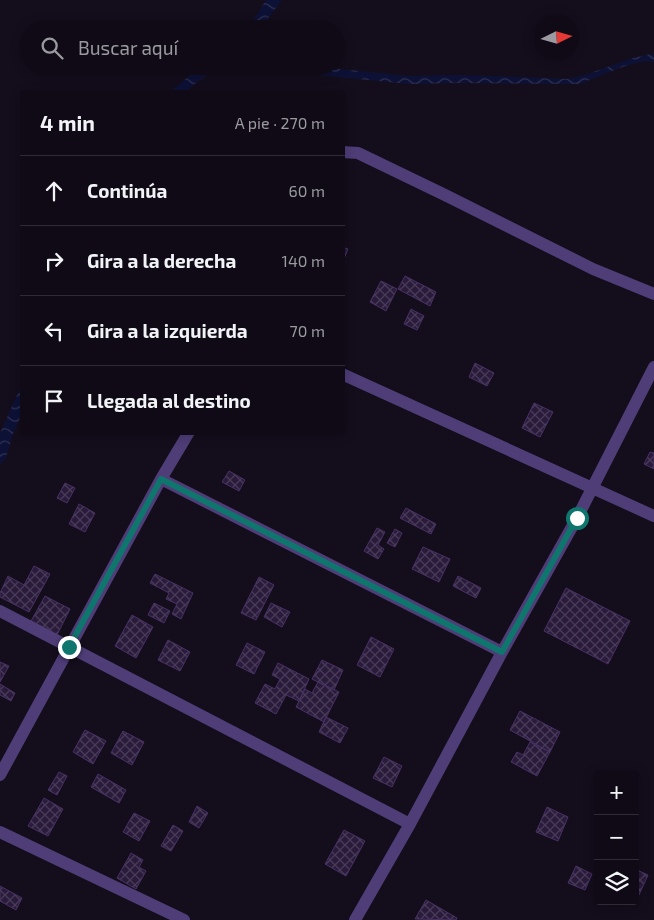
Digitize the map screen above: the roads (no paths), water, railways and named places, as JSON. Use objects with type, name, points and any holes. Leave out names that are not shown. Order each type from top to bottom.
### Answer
[{"type":"street","points":[[345,152],[358,153],[593,270],[654,294]]},
{"type":"street","points":[[354,920],[410,824],[502,652],[577,518],[654,367]]},
{"type":"street","points":[[345,375],[654,516]]},
{"type":"street","points":[[0,775],[161,479],[187,435]]},
{"type":"street","points":[[161,479],[502,652]]},
{"type":"street","points":[[0,611],[410,824]]},
{"type":"street","points":[[0,832],[184,920]]},
{"type":"water","points":[[266,0],[282,0],[267,20],[254,20]]},
{"type":"water","points":[[650,54],[654,55],[654,62],[644,61],[619,68],[580,84],[409,84],[317,75],[345,75],[345,70],[409,76],[460,75],[567,79],[585,75]]},
{"type":"water","points":[[190,75],[208,75],[188,90],[172,90]]},
{"type":"water","points":[[20,388],[20,418],[6,458],[0,465],[0,433]]}]
